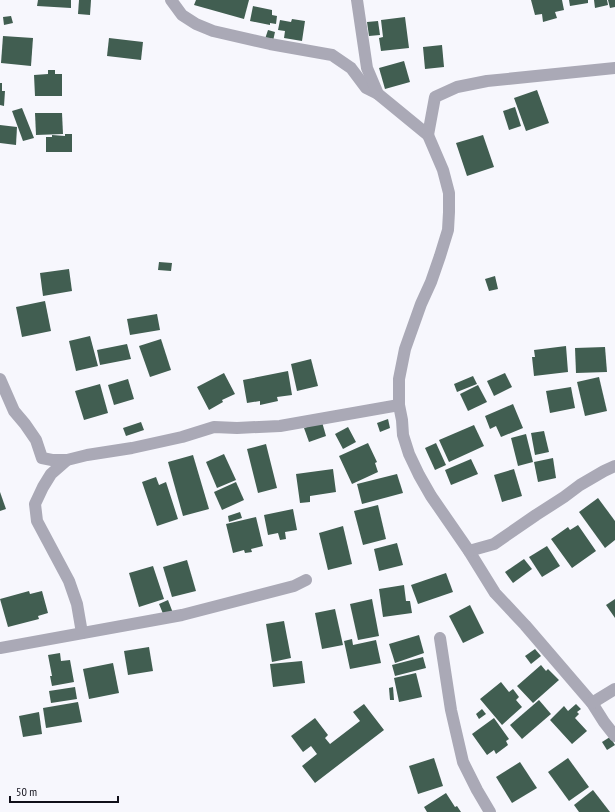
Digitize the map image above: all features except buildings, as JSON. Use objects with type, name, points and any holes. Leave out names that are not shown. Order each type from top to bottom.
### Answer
[{"type":"street","points":[[171,0],[182,15],[196,24],[213,31],[270,44],[332,55],[351,68],[366,88],[378,94],[428,135],[443,170],[449,193],[448,230],[431,282],[404,349],[399,379],[399,404],[403,435],[409,454],[419,475],[469,550],[495,593],[525,624],[592,702],[604,722],[615,736]]},
{"type":"street","points":[[357,0],[367,68],[378,94]]},
{"type":"street","points":[[428,135],[435,97],[457,87],[487,81],[615,68]]},
{"type":"street","points":[[0,379],[14,411],[26,424],[36,440],[42,458],[52,460],[67,460],[87,454],[132,448],[214,428],[280,426],[399,404]]},
{"type":"street","points":[[67,460],[51,474],[35,504],[37,521],[69,581],[78,604],[82,633]]},
{"type":"street","points":[[469,550],[494,544],[580,485],[615,466]]},
{"type":"street","points":[[0,648],[182,615],[294,586],[306,580]]},
{"type":"street","points":[[440,638],[451,710],[463,762],[490,812]]},
{"type":"street","points":[[592,702],[615,689]]}]
